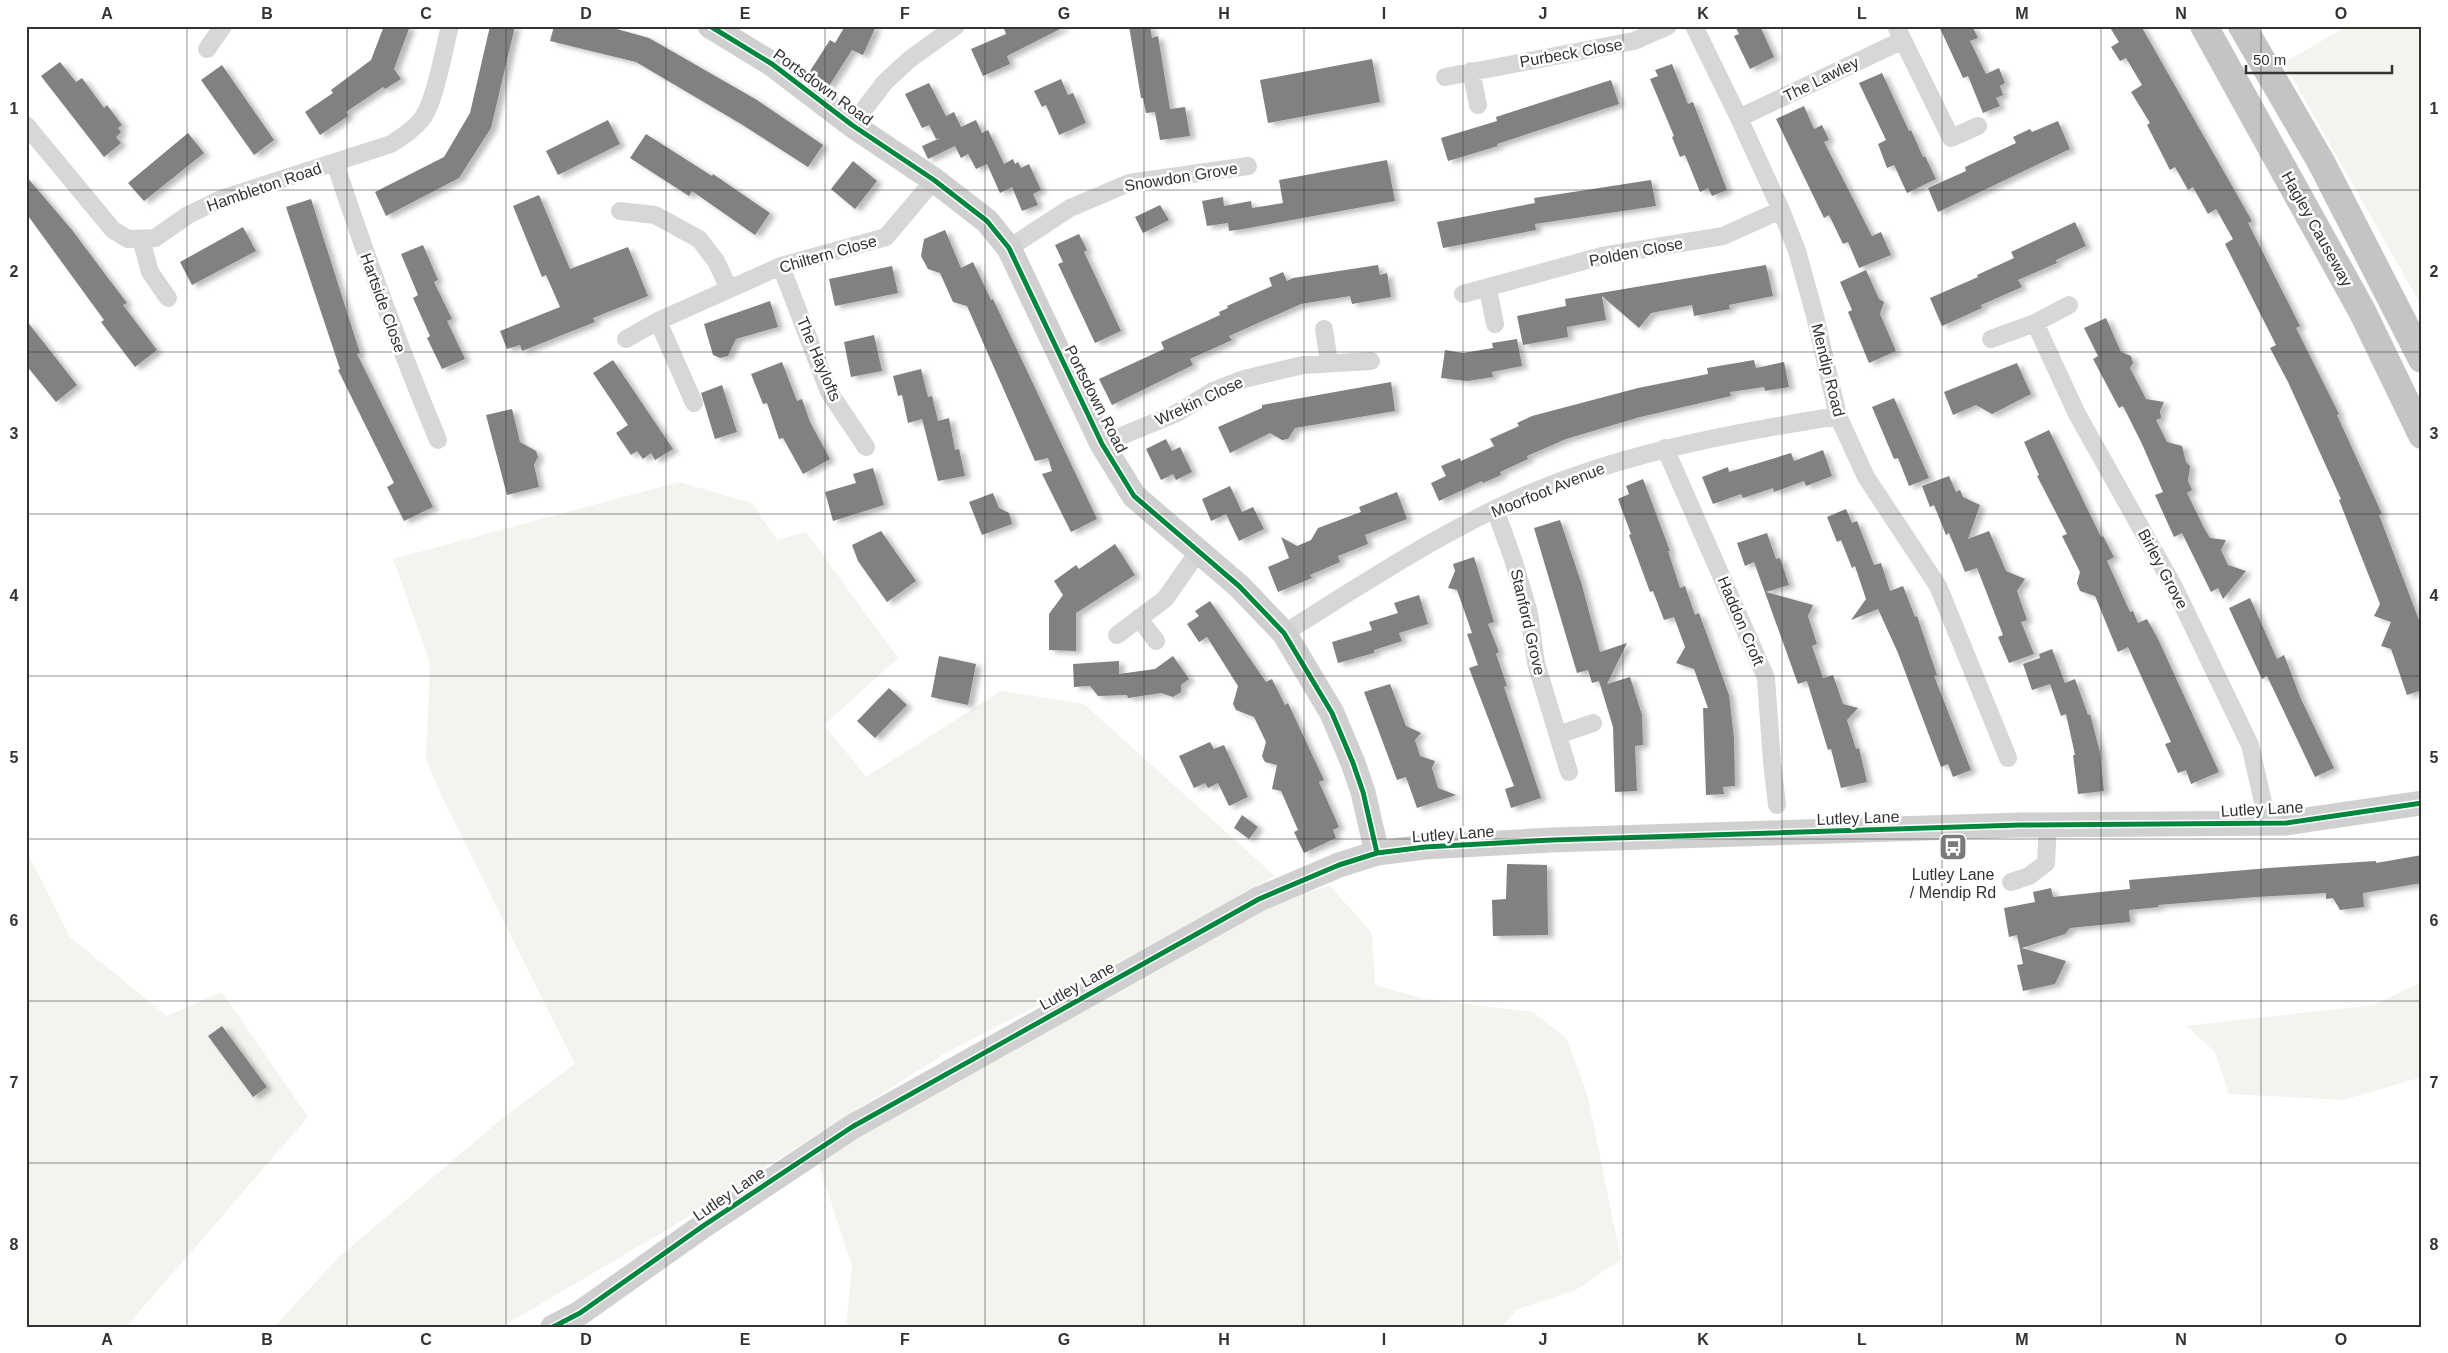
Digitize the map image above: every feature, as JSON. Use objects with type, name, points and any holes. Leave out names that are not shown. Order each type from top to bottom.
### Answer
[{"type":"highway","name":"Hagley Causeway","points":[[2204,26],[2362,311],[2422,435]]},
{"type":"highway","name":"Hagley Causeway","points":[[2242,26],[2321,162],[2422,359]]},
{"type":"street","points":[[207,49],[223,26]]},
{"type":"street","name":"Hambleton Road","points":[[142,239],[155,238],[188,215],[221,200],[391,144],[410,132],[423,118],[450,26]]},
{"type":"street","name":"Portsdown Road","points":[[710,26],[772,64],[852,125],[934,180],[987,221],[1009,248],[1102,444],[1134,496],[1238,586],[1284,633],[1332,713],[1353,763],[1364,792],[1376,853]]},
{"type":"street","points":[[852,125],[885,82],[910,59],[956,26]]},
{"type":"street","name":"Purbeck Close","points":[[1445,77],[1634,41],[1668,26]]},
{"type":"street","name":"Mendip Road","points":[[1694,26],[1740,118],[1797,251],[1838,416],[1866,477],[1938,586],[2008,758]]},
{"type":"street","name":"The Lawley","points":[[1740,118],[1900,33],[1952,138],[1978,126]]},
{"type":"street","points":[[1471,71],[1478,105]]},
{"type":"street","points":[[26,125],[113,230],[128,238],[142,239],[150,272],[168,298]]},
{"type":"street","name":"Hartside Close","points":[[335,163],[366,258],[401,351],[438,440]]},
{"type":"street","name":"Snowdon Grove","points":[[1009,248],[1070,208],[1129,183],[1248,166]]},
{"type":"street","name":"Chiltern Close","points":[[626,339],[658,321],[781,266],[886,237],[934,180]]},
{"type":"street","name":"Polden Close","points":[[1463,294],[1488,289],[1602,256],[1723,236],[1781,210]]},
{"type":"street","points":[[620,211],[655,215],[699,240],[716,261],[729,289]]},
{"type":"street","name":"The Haylofts","points":[[781,266],[830,392],[866,447]]},
{"type":"street","points":[[1488,289],[1495,324]]},
{"type":"street","points":[[1991,339],[2035,323],[2069,305]]},
{"type":"street","points":[[658,321],[694,403]]},
{"type":"street","name":"Birley Grove","points":[[2035,323],[2077,414],[2174,587],[2250,745],[2268,824]]},
{"type":"street","points":[[1324,329],[1329,362]]},
{"type":"street","name":"Wrekin Close","points":[[1102,444],[1177,413],[1213,391],[1244,378],[1302,365],[1371,361]]},
{"type":"street","name":"Moorfoot Avenue","points":[[1284,633],[1419,550],[1495,510],[1544,488],[1598,468],[1665,448],[1735,433],[1838,416]]},
{"type":"street","name":"Haddon Croft","points":[[1665,448],[1766,678],[1777,805]]},
{"type":"street","name":"Stanford Grove","points":[[1495,510],[1514,562],[1528,613],[1536,663],[1569,772]]},
{"type":"street","points":[[1117,635],[1165,599],[1198,552]]},
{"type":"street","points":[[1139,618],[1156,641]]},
{"type":"street","points":[[1558,735],[1593,723]]},
{"type":"street","name":"Lutley Lane","points":[[553,1327],[580,1313],[703,1226],[852,1127],[1259,899],[1339,865],[1376,853],[1425,847],[1552,840],[2048,825],[2268,824],[2422,803]]},
{"type":"street","points":[[2011,882],[2029,876],[2046,863],[2048,825]]},
{"type":"shaded area","points":[[2347,26],[2422,26],[2422,307],[2284,63]]},
{"type":"shaded area","points":[[679,482],[752,503],[777,540],[806,532],[898,658],[824,725],[866,777],[1001,691],[1084,704],[1275,876],[1102,972],[944,1054],[670,1228],[501,1327],[274,1327],[339,1257],[498,1122],[575,1064],[444,801],[426,759],[430,663],[393,559]]},
{"type":"shaded area","points":[[26,850],[70,937],[167,1016],[222,992],[308,1117],[126,1327],[26,1327]]},
{"type":"shaded area","points":[[1330,886],[1372,933],[1375,985],[1425,999],[1533,1012],[1566,1038],[1587,1093],[1621,1259],[1576,1290],[1518,1309],[1501,1327],[846,1327],[852,1265],[818,1162],[1024,1036],[1257,906]]},
{"type":"shaded area","points":[[2422,982],[2422,1077],[2343,1100],[2229,1094],[2215,1052],[2186,1026],[2374,1005]]},
{"type":"building","points":[[384,26],[410,26],[394,69],[401,79],[385,89],[383,87],[346,112],[348,116],[320,135],[305,112],[333,93],[331,90],[371,60]]},
{"type":"building","points":[[490,26],[515,26],[491,128],[459,178],[386,216],[375,192],[444,157],[470,113]]},
{"type":"building","points":[[554,26],[606,26],[649,38],[757,100],[823,145],[808,167],[741,124],[636,62],[550,41]]},
{"type":"building","points":[[845,26],[876,26],[863,55],[852,50],[829,86],[817,79],[810,71],[830,40],[835,43]]},
{"type":"building","points":[[1003,26],[1066,26],[1007,56],[1010,64],[983,76],[971,49],[1006,34]]},
{"type":"building","points":[[1129,26],[1150,26],[1152,38],[1158,36],[1170,109],[1185,107],[1190,136],[1160,140],[1155,112],[1146,113],[1143,98],[1141,98]]},
{"type":"building","points":[[1735,26],[1760,26],[1774,57],[1750,69],[1734,36],[1739,34]]},
{"type":"building","points":[[1939,26],[1972,26],[1978,38],[1970,41],[1986,74],[1999,68],[2005,83],[2000,86],[2003,95],[1996,98],[2000,106],[1983,113],[1968,76],[1963,78]]},
{"type":"building","points":[[2109,26],[2141,26],[2252,221],[2248,223],[2300,326],[2296,328],[2339,414],[2337,415],[2382,514],[2379,515],[2422,628],[2422,690],[2407,695],[2391,649],[2381,646],[2391,622],[2374,616],[2380,604],[2339,500],[2341,499],[2288,382],[2270,348],[2276,345],[2225,244],[2233,239],[2216,209],[2208,214],[2193,187],[2188,190],[2175,167],[2170,170],[2147,125],[2150,123],[2131,92],[2142,85],[2126,58],[2120,61],[2111,47],[2119,42]]},
{"type":"building","points":[[1372,59],[1380,102],[1268,123],[1260,80]]},
{"type":"building","points":[[60,62],[76,82],[82,78],[104,108],[107,105],[122,125],[118,128],[121,132],[116,137],[121,143],[104,157],[41,76]]},
{"type":"building","points":[[1672,64],[1688,104],[1693,102],[1727,190],[1712,196],[1708,188],[1700,192],[1685,155],[1680,157],[1672,137],[1674,136],[1650,79],[1658,76],[1655,70]]},
{"type":"building","points":[[222,65],[274,140],[254,155],[201,80]]},
{"type":"building","points":[[1882,73],[1909,131],[1911,130],[1923,157],[1925,156],[1936,179],[1907,193],[1894,165],[1887,168],[1878,144],[1886,140],[1859,83]]},
{"type":"building","points":[[1061,79],[1068,95],[1073,93],[1086,123],[1059,135],[1046,105],[1042,107],[1034,91]]},
{"type":"building","points":[[1611,80],[1619,104],[1497,144],[1498,146],[1448,161],[1441,138],[1497,121],[1496,117]]},
{"type":"building","points":[[929,83],[946,116],[954,112],[961,127],[976,120],[982,133],[988,130],[1004,164],[1013,159],[1015,164],[1018,162],[1021,168],[1029,164],[1041,190],[1033,194],[1038,205],[1022,211],[1012,187],[1000,193],[987,164],[976,169],[968,154],[961,158],[955,146],[928,159],[922,146],[940,138],[936,139],[929,125],[922,128],[905,94]]},
{"type":"building","points":[[1804,106],[1814,129],[1822,125],[1829,140],[1824,142],[1872,236],[1881,232],[1891,255],[1859,268],[1848,242],[1843,244],[1829,215],[1824,218],[1776,119]]},
{"type":"building","points":[[608,120],[620,144],[558,175],[546,151]]},
{"type":"building","points":[[2058,121],[2070,149],[1938,212],[1928,188],[1966,171],[1965,167],[2016,143],[2013,137],[2030,129],[2032,132]]},
{"type":"building","points":[[188,133],[204,153],[144,201],[128,183]]},
{"type":"building","points":[[646,134],[712,176],[713,174],[770,213],[755,235],[692,191],[689,196],[630,158]]},
{"type":"building","points":[[1387,160],[1395,201],[1229,231],[1228,223],[1207,226],[1202,201],[1223,197],[1224,206],[1251,201],[1252,208],[1283,203],[1279,180]]},
{"type":"building","points":[[853,161],[877,181],[855,209],[831,189]]},
{"type":"building","points":[[26,176],[72,230],[127,303],[123,305],[157,350],[135,367],[101,322],[104,320],[26,213]]},
{"type":"building","points":[[1651,180],[1656,206],[1535,224],[1536,230],[1443,248],[1437,222],[1535,203],[1534,198]]},
{"type":"building","points":[[539,195],[570,269],[628,247],[648,296],[593,318],[595,322],[522,351],[520,345],[507,349],[500,331],[560,307],[546,275],[542,277],[513,206]]},
{"type":"building","points":[[311,199],[360,353],[357,354],[433,507],[404,521],[387,487],[394,483],[338,370],[340,369],[286,207]]},
{"type":"building","points":[[1160,205],[1169,220],[1143,233],[1135,217]]},
{"type":"building","points":[[2075,222],[2086,246],[2056,260],[2057,263],[2018,280],[2022,287],[1981,305],[1982,308],[1942,326],[1930,298],[1978,277],[1977,275],[2014,258],[2011,252]]},
{"type":"building","points":[[243,227],[256,251],[192,285],[180,262]]},
{"type":"building","points":[[945,230],[961,268],[973,262],[991,300],[993,299],[1097,519],[1071,532],[1042,474],[1052,471],[1048,458],[1035,461],[967,306],[953,302],[940,273],[928,269],[921,256],[924,239]]},
{"type":"building","points":[[1079,234],[1087,250],[1084,252],[1121,331],[1095,343],[1058,264],[1063,262],[1055,245]]},
{"type":"building","points":[[423,245],[438,280],[434,282],[452,319],[447,321],[465,359],[442,369],[427,338],[430,336],[413,298],[418,295],[401,254]]},
{"type":"building","points":[[1378,265],[1380,275],[1387,273],[1391,297],[1352,304],[1350,296],[1301,304],[1229,336],[1232,340],[1190,359],[1193,365],[1112,405],[1099,379],[1164,349],[1161,342],[1220,315],[1219,312],[1228,308],[1227,306],[1272,286],[1269,278],[1283,272],[1287,281],[1293,278]]},
{"type":"building","points":[[1766,265],[1773,296],[1729,305],[1730,309],[1694,316],[1692,305],[1651,313],[1639,328],[1602,296],[1606,320],[1567,327],[1568,337],[1523,345],[1517,316],[1566,306],[1565,299]]},
{"type":"building","points":[[892,266],[898,293],[835,306],[829,279]]},
{"type":"building","points":[[1866,270],[1879,299],[1884,302],[1880,314],[1896,351],[1869,363],[1848,312],[1852,310],[1840,282]]},
{"type":"building","points":[[770,301],[778,327],[736,339],[728,356],[720,358],[713,355],[704,324]]},
{"type":"building","points":[[2106,318],[2121,352],[2131,356],[2133,363],[2130,368],[2146,399],[2164,402],[2160,411],[2161,418],[2156,420],[2167,442],[2182,446],[2186,462],[2190,466],[2188,481],[2192,490],[2187,493],[2204,528],[2210,538],[2226,540],[2221,550],[2228,565],[2246,571],[2223,599],[2218,588],[2211,592],[2182,533],[2174,537],[2155,495],[2163,492],[2142,444],[2123,406],[2119,408],[2093,359],[2098,356],[2084,328]]},
{"type":"building","points":[[26,320],[77,385],[56,402],[26,365]]},
{"type":"building","points":[[874,335],[882,371],[851,377],[844,342]]},
{"type":"building","points":[[1517,339],[1522,366],[1492,372],[1493,377],[1468,381],[1441,378],[1445,350],[1463,353],[1493,348],[1492,343]]},
{"type":"building","points":[[613,360],[673,449],[655,460],[651,453],[643,459],[637,451],[631,455],[616,433],[628,425],[593,373]]},
{"type":"building","points":[[1754,360],[1756,368],[1784,362],[1789,387],[1765,391],[1764,387],[1730,392],[1731,396],[1640,417],[1566,439],[1527,456],[1528,459],[1500,472],[1501,475],[1483,483],[1482,481],[1439,501],[1431,483],[1446,476],[1441,466],[1460,458],[1461,461],[1494,446],[1490,439],[1519,426],[1517,423],[1532,416],[1638,388],[1708,374],[1707,368]]},
{"type":"building","points":[[782,362],[797,401],[802,399],[810,422],[830,459],[803,474],[783,438],[779,439],[767,403],[763,404],[751,374]]},
{"type":"building","points":[[2017,363],[2031,394],[1992,414],[1976,405],[1953,415],[1944,392]]},
{"type":"building","points":[[921,369],[928,397],[932,396],[938,421],[949,418],[955,450],[959,449],[965,476],[938,481],[922,419],[908,423],[902,395],[898,396],[893,376]]},
{"type":"building","points":[[1391,382],[1395,411],[1295,428],[1288,439],[1282,440],[1270,433],[1230,453],[1218,427],[1262,408],[1262,405]]},
{"type":"building","points":[[722,385],[737,432],[715,439],[701,393]]},
{"type":"building","points":[[1894,398],[1929,478],[1909,486],[1898,458],[1894,459],[1872,407]]},
{"type":"building","points":[[512,409],[520,442],[536,451],[538,457],[534,465],[539,487],[507,495],[486,415]]},
{"type":"building","points":[[2049,430],[2101,537],[2103,536],[2114,557],[2107,561],[2130,612],[2133,611],[2138,623],[2147,619],[2219,772],[2191,784],[2186,770],[2178,773],[2165,744],[2171,742],[2128,647],[2118,652],[2095,596],[2080,591],[2077,583],[2080,572],[2062,536],[2067,534],[2037,476],[2039,475],[2024,442]]},
{"type":"building","points":[[1166,439],[1172,451],[1180,447],[1192,472],[1176,480],[1173,474],[1161,480],[1146,449]]},
{"type":"building","points":[[1823,450],[1832,476],[1806,486],[1804,481],[1774,492],[1773,488],[1743,498],[1741,494],[1713,504],[1702,477],[1728,467],[1729,472],[1791,453],[1794,461]]},
{"type":"building","points":[[873,468],[884,505],[833,521],[825,492],[856,483],[853,474]]},
{"type":"building","points":[[1949,476],[1956,492],[1960,490],[1963,497],[1980,505],[1968,539],[1989,531],[2006,571],[2025,579],[2017,591],[2027,620],[2021,622],[2034,654],[2009,663],[1998,637],[2003,635],[1977,568],[1965,572],[1949,533],[1946,535],[1934,505],[1930,507],[1922,486]]},
{"type":"building","points":[[1643,479],[1670,551],[1668,551],[1680,588],[1685,586],[1695,615],[1699,613],[1729,695],[1734,738],[1735,786],[1723,787],[1724,794],[1706,795],[1703,708],[1708,708],[1694,669],[1676,663],[1685,647],[1674,617],[1664,620],[1653,591],[1650,592],[1618,499],[1629,494],[1626,486]]},
{"type":"building","points":[[1230,486],[1242,512],[1253,507],[1264,529],[1239,541],[1226,514],[1211,521],[1202,499]]},
{"type":"building","points":[[1397,492],[1407,519],[1365,535],[1368,544],[1338,556],[1340,562],[1310,575],[1312,578],[1278,592],[1268,567],[1289,558],[1281,537],[1297,546],[1311,540],[1318,528],[1361,512],[1359,507]]},
{"type":"building","points":[[993,493],[999,508],[1009,513],[1012,524],[982,535],[969,502]]},
{"type":"building","points":[[1846,509],[1852,523],[1857,521],[1874,565],[1881,563],[1890,591],[1903,586],[1915,617],[1917,616],[1937,675],[1934,676],[1971,770],[1953,777],[1948,764],[1941,767],[1898,653],[1878,609],[1851,620],[1866,599],[1855,566],[1852,568],[1841,540],[1837,542],[1827,517]]},
{"type":"building","points":[[1560,520],[1581,582],[1600,652],[1627,643],[1607,684],[1630,677],[1642,715],[1643,745],[1635,746],[1637,791],[1615,792],[1613,727],[1599,681],[1592,683],[1588,670],[1577,673],[1534,528]]},
{"type":"building","points":[[881,531],[916,581],[887,602],[858,561],[852,545]]},
{"type":"building","points":[[1767,533],[1776,559],[1780,558],[1789,585],[1766,592],[1813,605],[1808,616],[1817,644],[1812,646],[1823,678],[1833,675],[1843,704],[1858,708],[1847,720],[1856,749],[1859,748],[1867,782],[1841,788],[1831,749],[1828,750],[1807,681],[1798,684],[1754,562],[1745,566],[1737,543]]},
{"type":"building","points":[[1115,544],[1135,575],[1076,613],[1076,651],[1049,650],[1049,614],[1063,595],[1054,581],[1076,565],[1079,569]]},
{"type":"building","points":[[1474,557],[1494,622],[1488,624],[1499,652],[1496,654],[1507,686],[1504,687],[1541,798],[1511,808],[1505,789],[1514,786],[1469,668],[1478,665],[1467,634],[1472,633],[1457,590],[1448,588],[1455,571],[1453,564]]},
{"type":"building","points":[[1419,595],[1428,624],[1399,633],[1402,641],[1374,650],[1374,653],[1338,663],[1332,642],[1372,630],[1369,622],[1398,613],[1394,603]]},
{"type":"building","points":[[2250,598],[2277,659],[2284,655],[2301,699],[2334,768],[2315,777],[2267,676],[2262,679],[2229,608]]},
{"type":"building","points":[[1210,601],[1266,682],[1272,679],[1285,705],[1288,703],[1324,780],[1319,782],[1339,827],[1333,830],[1336,838],[1304,853],[1294,832],[1298,830],[1281,791],[1272,789],[1277,765],[1265,762],[1262,756],[1266,742],[1254,717],[1236,710],[1233,704],[1238,686],[1207,637],[1199,642],[1187,624],[1199,616],[1195,611]]},
{"type":"building","points":[[2052,649],[2065,683],[2075,679],[2088,715],[2090,714],[2100,752],[2104,791],[2078,794],[2073,755],[2075,755],[2066,714],[2061,716],[2050,684],[2032,690],[2023,664],[2040,658],[2039,654]]},
{"type":"building","points":[[939,656],[976,664],[968,705],[931,697]]},
{"type":"building","points":[[1173,656],[1189,679],[1181,685],[1181,692],[1173,697],[1161,693],[1128,698],[1127,695],[1098,696],[1090,686],[1074,687],[1073,664],[1119,661],[1119,674],[1155,669]]},
{"type":"building","points":[[1390,684],[1406,726],[1421,733],[1415,740],[1420,756],[1435,761],[1432,768],[1438,788],[1456,795],[1417,808],[1406,777],[1397,780],[1364,692]]},
{"type":"building","points":[[889,688],[907,705],[875,738],[857,721]]},
{"type":"building","points":[[1210,742],[1214,749],[1224,745],[1248,797],[1229,806],[1218,783],[1208,788],[1205,783],[1194,788],[1179,756]]},
{"type":"building","points":[[1242,815],[1258,827],[1249,839],[1234,828]]},
{"type":"building","points":[[2422,855],[2422,883],[2363,893],[2364,907],[2340,910],[2333,898],[2326,899],[2326,893],[2256,897],[2158,905],[2159,907],[2129,910],[2130,922],[2070,928],[2065,934],[2022,948],[2066,961],[2055,984],[2023,991],[2017,965],[2023,964],[2017,935],[2009,937],[2004,908],[2035,902],[2033,892],[2051,888],[2053,897],[2130,889],[2129,880],[2269,868],[2376,861],[2376,863]]},
{"type":"building","points":[[1507,864],[1547,865],[1548,935],[1493,936],[1492,900],[1506,899]]},
{"type":"building","points":[[222,1026],[267,1087],[253,1097],[208,1036]]},
{"type":"cycle path","points":[[710,26],[772,64],[852,125],[934,180],[987,221],[1009,248],[1102,444],[1134,496],[1239,586],[1284,633],[1332,713],[1363,792],[1377,853]]},
{"type":"cycle path","points":[[553,1327],[580,1313],[703,1226],[852,1127],[1259,899],[1339,865],[1377,853],[1425,847],[1552,840],[2020,825],[2286,823],[2422,803]]},
{"type":"place","name":"Lutley Lane / Mendip Rd","points":[[1953,847]]}]
